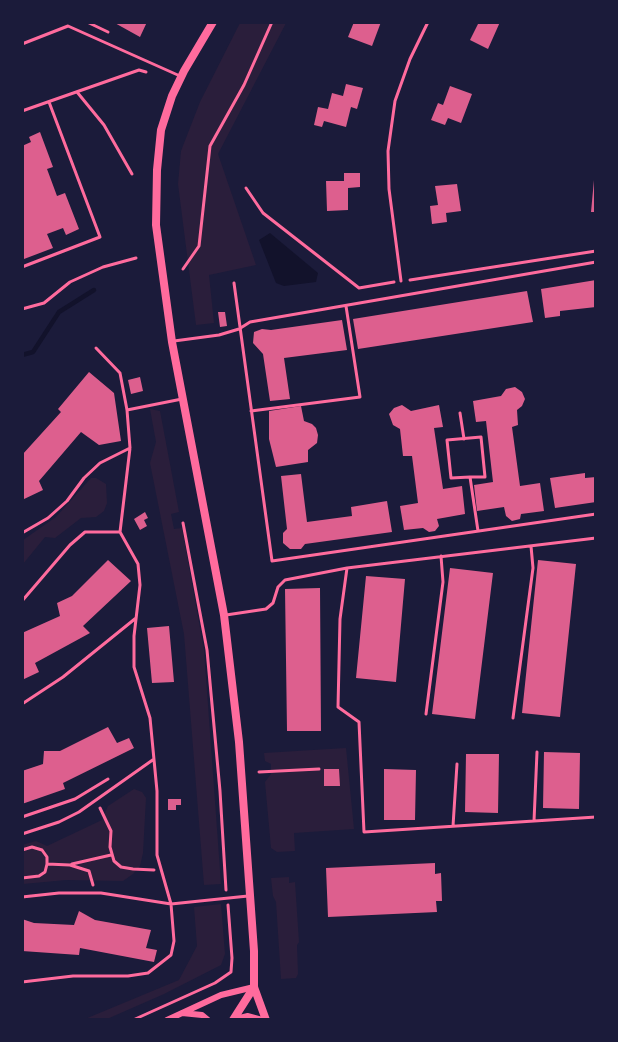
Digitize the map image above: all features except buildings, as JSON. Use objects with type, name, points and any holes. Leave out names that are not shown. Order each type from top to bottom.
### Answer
[{"type":"street","points":[[213,22],[172,96],[161,130],[156,170],[157,236],[172,342],[224,615],[239,742],[254,951],[254,987],[267,1020]]},
{"type":"street","points":[[167,1020],[221,995],[254,987]]},
{"type":"street","points":[[234,1020],[254,987]]},
{"type":"street","points":[[181,1013],[202,1015],[208,1020]]},
{"type":"street","points":[[234,1020],[249,1017],[258,1020]]},
{"type":"lane","points":[[401,281],[389,189],[388,151],[395,101],[410,59],[428,22]]},
{"type":"lane","points":[[22,44],[68,26],[182,77]]},
{"type":"lane","points":[[172,342],[219,335],[250,322],[596,262]]},
{"type":"lane","points":[[234,283],[272,561],[596,514]]},
{"type":"lane","points":[[251,411],[360,397],[346,306]]},
{"type":"lane","points":[[22,982],[73,975],[128,976],[148,973],[171,955],[174,941],[171,904],[157,855],[157,791],[150,718],[135,666],[136,618],[140,585],[138,564],[120,532],[130,448],[127,410],[120,373],[96,348]]},
{"type":"lane","points":[[127,410],[183,399]]},
{"type":"lane","points":[[460,413],[464,439]]},
{"type":"lane","points":[[481,437],[485,477],[470,477],[451,478],[447,440],[481,437]]},
{"type":"lane","points":[[22,533],[54,512],[100,463],[130,448]]},
{"type":"lane","points":[[470,477],[478,531]]},
{"type":"lane","points":[[22,601],[70,545],[85,532],[120,532]]},
{"type":"lane","points":[[224,615],[266,609],[273,603],[278,587],[285,580],[347,568],[596,538]]},
{"type":"lane","points":[[513,718],[532,568],[531,546]]},
{"type":"lane","points":[[426,714],[443,582],[441,556]]},
{"type":"lane","points":[[347,568],[340,619],[338,707],[359,722],[364,832],[596,817]]},
{"type":"lane","points":[[22,704],[63,677],[136,618]]},
{"type":"lane","points":[[534,821],[537,752]]},
{"type":"lane","points":[[22,834],[59,822],[79,812],[154,759]]},
{"type":"lane","points":[[453,826],[457,764]]},
{"type":"lane","points":[[22,897],[59,893],[93,893],[171,904],[250,896]]},
{"type":"path","points":[[183,269],[199,246],[210,146],[244,85],[272,22]]},
{"type":"path","points":[[22,111],[139,70],[148,72]]},
{"type":"path","points":[[77,92],[104,125],[132,174]]},
{"type":"path","points":[[22,267],[100,237],[49,102]]},
{"type":"path","points":[[246,188],[263,213],[359,288],[596,250]]},
{"type":"path","points":[[22,309],[44,303],[70,282],[103,267],[136,258]]},
{"type":"path","points":[[133,1020],[215,983],[231,972],[231,928],[207,650],[183,523]]},
{"type":"path","points":[[259,772],[319,770]]},
{"type":"path","points":[[22,817],[75,800],[110,778]]},
{"type":"path","points":[[91,789],[111,831],[111,855],[121,867],[161,871]]},
{"type":"path","points":[[22,850],[32,847],[42,850],[47,857],[45,872],[33,878],[22,878]]},
{"type":"path","points":[[47,864],[70,865],[111,855]]},
{"type":"path","points":[[70,865],[89,872],[93,893]]},
{"type":"shaded area","points":[[240,23],[286,23],[218,154],[256,265],[209,275],[214,323],[196,325],[178,184],[181,151],[200,102]]},
{"type":"shaded area","points":[[270,233],[318,273],[316,282],[284,286],[276,283],[259,240]]},
{"type":"shaded area","points":[[150,409],[160,411],[179,512],[171,514],[174,529],[182,528],[204,650],[221,884],[204,885],[184,634],[150,463],[156,442]]},
{"type":"shaded area","points":[[91,478],[96,478],[106,484],[107,503],[104,511],[96,517],[81,518],[55,538],[45,537],[23,564],[23,540],[56,517]]},
{"type":"shaded area","points":[[346,748],[354,829],[294,833],[295,851],[277,852],[271,848],[265,782],[271,774],[271,764],[265,761],[264,753]]},
{"type":"shaded area","points":[[134,789],[142,792],[146,798],[143,853],[140,866],[133,874],[123,881],[66,880],[23,884],[22,845],[36,841],[47,846],[102,820],[108,806]]},
{"type":"shaded area","points":[[289,877],[289,883],[295,882],[299,942],[297,945],[298,974],[296,978],[281,979],[276,902],[271,878]]},
{"type":"shaded area","points":[[221,904],[225,954],[221,965],[164,994],[107,1019],[85,1019],[179,980],[197,946],[194,907]]},
{"type":"waterway","points":[[22,355],[33,352],[59,312],[94,290]]}]
